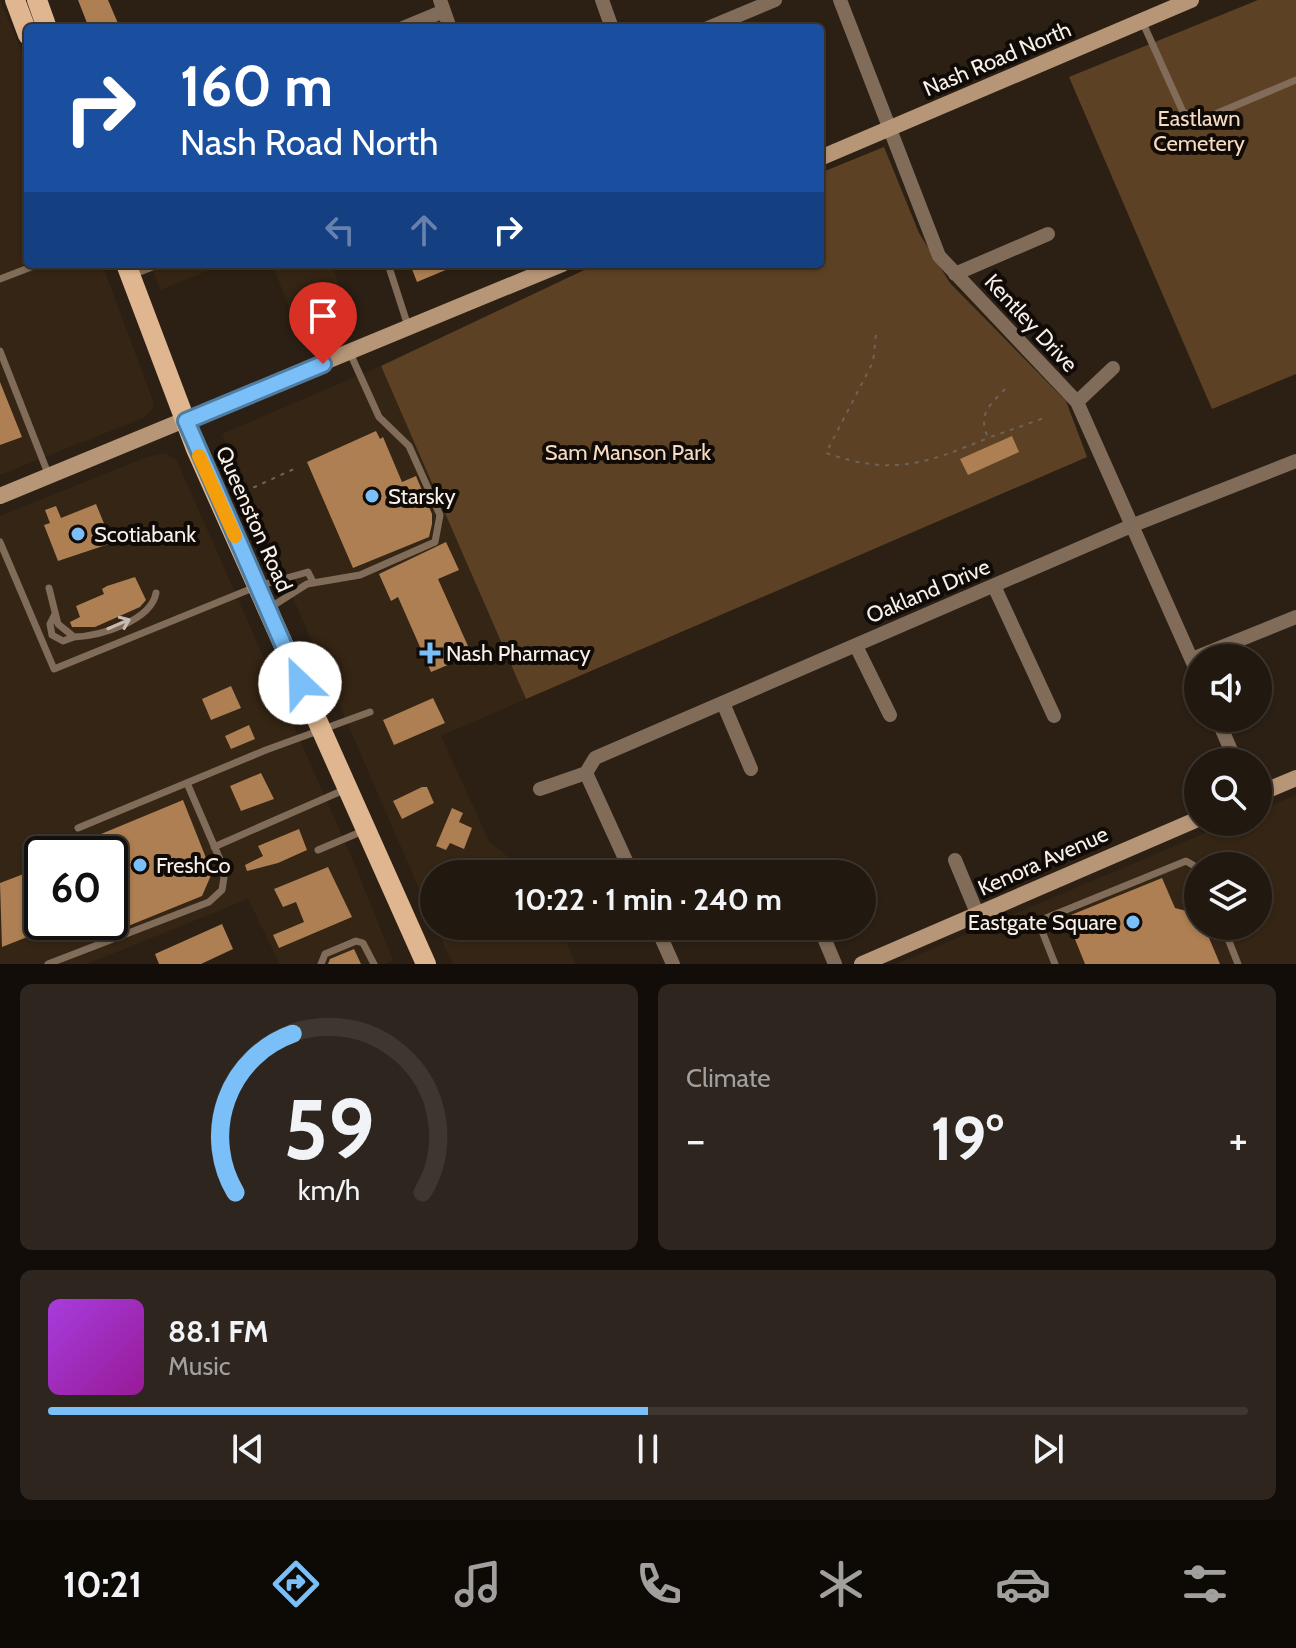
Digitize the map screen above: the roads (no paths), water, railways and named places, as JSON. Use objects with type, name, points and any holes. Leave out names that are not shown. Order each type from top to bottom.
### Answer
[{"type":"main road","points":[[15,0],[24,24]]},
{"type":"main road","points":[[37,0],[46,24]]},
{"type":"main road","name":"Nash Road North","points":[[824,156],[1191,0]]},
{"type":"main road","points":[[0,496],[350,353],[546,268]]},
{"type":"main road","name":"Queenston Road","points":[[128,270],[220,503],[423,963]]},
{"type":"main road","points":[[1272,788],[1296,778]]},
{"type":"main road","name":"Kenora Avenue","points":[[862,964],[1184,825]]},
{"type":"street","points":[[602,0],[611,24]]},
{"type":"street","points":[[718,24],[775,0]]},
{"type":"street","name":"Kentley Drive","points":[[840,0],[939,256],[1077,402],[1185,644]]},
{"type":"street","points":[[410,24],[442,5],[449,24]]},
{"type":"street","points":[[955,274],[1048,234]]},
{"type":"street","points":[[1077,402],[1113,368]]},
{"type":"street","name":"Oakland Drive","points":[[540,789],[586,773],[595,758],[1131,526],[1296,461]]},
{"type":"street","points":[[994,586],[1054,716]]},
{"type":"street","points":[[1229,644],[1296,617]]},
{"type":"street","points":[[856,646],[890,715]]},
{"type":"street","points":[[723,703],[751,769]]},
{"type":"street","points":[[586,773],[626,860]]},
{"type":"street","points":[[955,860],[977,913]]},
{"type":"street","points":[[662,940],[673,964]]},
{"type":"street","points":[[825,940],[835,964]]},
{"type":"lane","points":[[1142,21],[1183,112],[1201,120],[1296,80]]},
{"type":"lane","points":[[0,279],[29,268]]},
{"type":"lane","points":[[389,268],[409,328]]},
{"type":"lane","points":[[0,351],[49,476]]},
{"type":"lane","points":[[268,609],[313,582],[360,575],[435,542],[440,515],[409,446],[379,417],[350,353]]},
{"type":"lane","points":[[0,542],[54,669],[258,586],[308,572],[313,582]]},
{"type":"lane","points":[[49,588],[55,614],[50,624],[52,635],[63,641],[90,636],[146,612],[154,604],[156,593]]},
{"type":"lane","points":[[78,828],[370,712]]},
{"type":"lane","points":[[48,964],[218,896],[226,881],[187,783]]},
{"type":"lane","points":[[214,847],[348,789]]},
{"type":"lane","points":[[318,850],[366,830]]},
{"type":"lane","points":[[1055,964],[1042,931],[1046,918],[1184,862]]},
{"type":"lane","points":[[1229,940],[1238,964]]},
{"type":"lane","points":[[321,964],[325,954],[356,941],[363,943],[374,964]]},
{"type":"place","name":"Starsky","points":[[372,496]]},
{"type":"place","name":"Scotiabank","points":[[78,534]]},
{"type":"place","name":"Nash Pharmacy","points":[[430,653]]},
{"type":"place","name":"FreshCo","points":[[140,865]]},
{"type":"place","name":"Eastgate Square","points":[[1133,922]]},
{"type":"park label","name":"Eastlawn Cemetery","points":[[1199,130]]},
{"type":"park label","name":"Sam Manson Park","points":[[628,452]]}]
